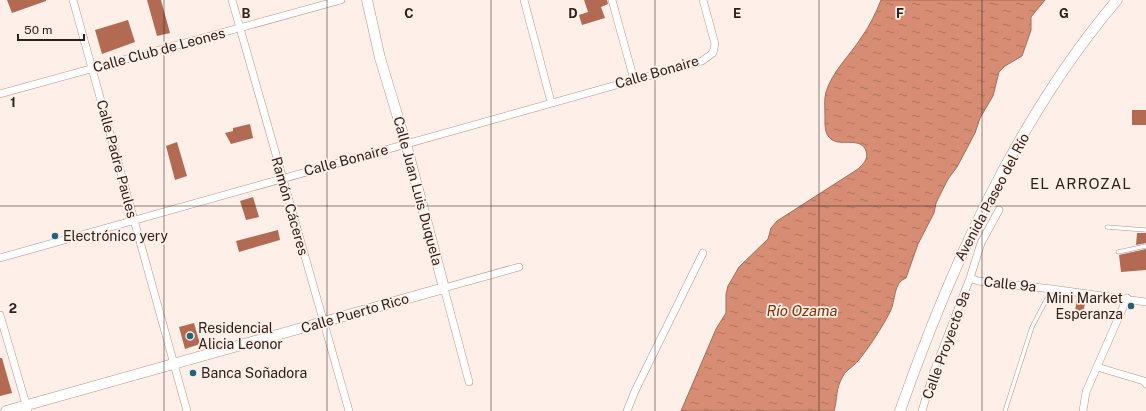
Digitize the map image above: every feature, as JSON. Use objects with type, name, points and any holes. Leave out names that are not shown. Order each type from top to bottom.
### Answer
[{"type":"street","name":"Calle Padre Paules","points":[[73,0],[187,411]]},
{"type":"street","name":"Ramón Cáceres","points":[[232,0],[281,178],[349,411]]},
{"type":"street","name":"Calle Club de Leones","points":[[0,94],[341,0]]},
{"type":"street","name":"Calle Juan Luis Duquela","points":[[367,0],[380,58],[406,144],[469,382]]},
{"type":"street","points":[[524,0],[551,102]]},
{"type":"street","points":[[612,0],[634,80]]},
{"type":"street","name":"Calle Bonaire","points":[[0,258],[133,219],[702,61],[713,53],[715,44],[703,0]]},
{"type":"street","name":"Avenida Paseo del Río","points":[[900,411],[956,265],[974,229],[1045,97],[1081,45],[1117,0]]},
{"type":"street","name":"Calle Proyecto 9a","points":[[922,411],[933,374],[970,278],[981,243],[999,210]]},
{"type":"street","points":[[627,411],[703,253]]},
{"type":"street","name":"Calle Puerto Rico","points":[[6,411],[27,408],[519,267]]},
{"type":"street","name":"Calle 9a","points":[[970,278],[978,281],[1127,298],[1146,302]]},
{"type":"street","points":[[1084,411],[1086,392],[1127,298]]},
{"type":"street","points":[[0,315],[27,408]]},
{"type":"street","points":[[1097,367],[1144,381],[1146,384]]},
{"type":"lane","points":[[1107,227],[1146,230]]},
{"type":"lane","points":[[1118,252],[1146,246]]},
{"type":"lane","points":[[1005,411],[1032,328],[1052,289]]},
{"type":"water","name":"Río Ozama","points":[[881,0],[1045,0],[1031,17],[1031,30],[1022,56],[1005,66],[999,72],[993,96],[980,118],[975,133],[957,167],[948,179],[936,203],[934,213],[918,244],[906,278],[899,283],[890,312],[866,350],[856,363],[844,374],[840,381],[834,411],[681,411],[716,329],[726,313],[726,294],[728,286],[739,267],[768,239],[771,228],[777,221],[858,169],[866,159],[866,151],[860,144],[835,141],[829,137],[825,125],[825,98],[832,78],[867,29]]},
{"type":"building","points":[[7,0],[46,0],[46,1],[12,13]]},
{"type":"building","points":[[147,0],[161,0],[170,33],[157,36]]},
{"type":"building","points":[[584,0],[607,0],[608,4],[601,7],[605,18],[582,25],[579,15],[588,12]]},
{"type":"building","points":[[128,20],[135,42],[102,54],[95,30]]},
{"type":"building","points":[[1132,110],[1146,110],[1146,125],[1132,125]]},
{"type":"building","points":[[250,124],[253,138],[231,144],[225,133],[233,131],[233,128]]},
{"type":"building","points":[[177,142],[187,176],[175,180],[166,146]]},
{"type":"building","points":[[253,197],[259,217],[246,220],[240,201]]},
{"type":"building","points":[[278,230],[280,240],[239,252],[236,241]]},
{"type":"building","points":[[1137,233],[1146,233],[1146,243],[1136,245]]},
{"type":"building","points":[[1146,249],[1146,270],[1121,272],[1119,255]]},
{"type":"building","points":[[1077,298],[1086,300],[1083,312],[1075,311]]},
{"type":"building","name":"Residencial Alicia Leonor","points":[[194,323],[200,344],[185,349],[179,327]]},
{"type":"building","points":[[0,358],[2,358],[12,393],[0,396]]},
{"type":"place","name":"Electrónico yery","points":[[55,236]]},
{"type":"place","name":"Mini Market Esperanza","points":[[1131,306]]},
{"type":"place","name":"Residencial Alicia Leonor","points":[[190,336]]},
{"type":"place","name":"Banca Soñadora","points":[[193,373]]},
{"type":"district","name":"EL ARROZAL","points":[[1081,184]]}]
